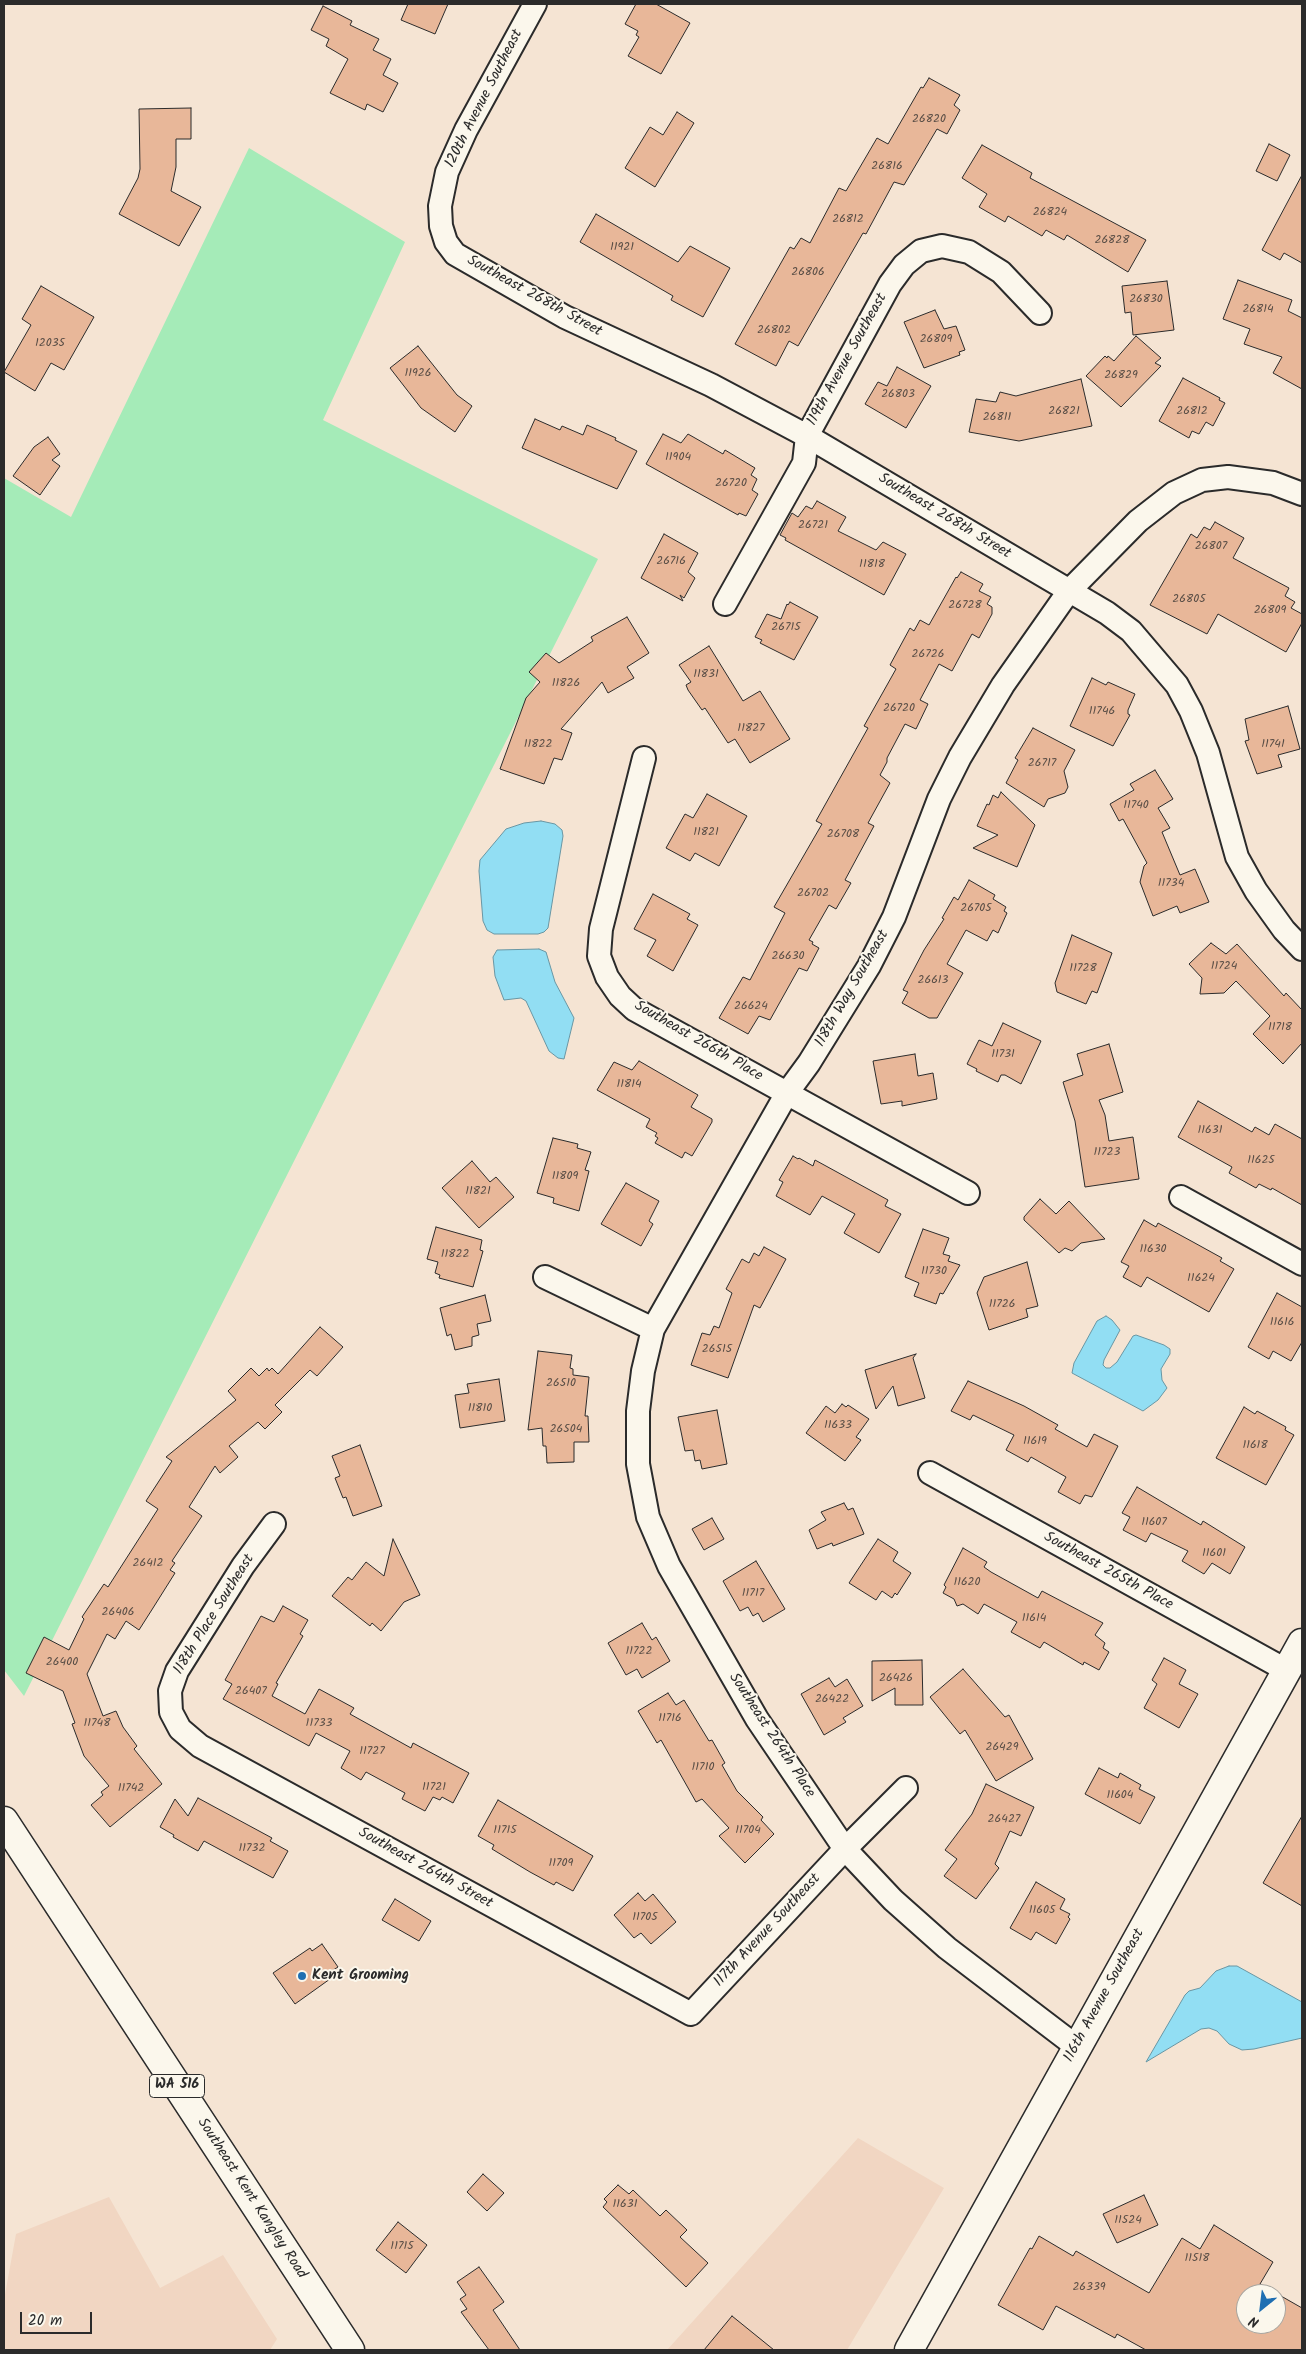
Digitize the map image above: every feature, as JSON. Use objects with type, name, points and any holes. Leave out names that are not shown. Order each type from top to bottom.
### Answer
[{"type":"main road","name":"116th Avenue Southeast","points":[[909,2350],[1302,1643]]},
{"type":"main road","name":"Southeast Kent Kangley Road","points":[[4,1821],[350,2350]]},
{"type":"street","name":"120th Avenue Southeast","points":[[441,226],[440,206],[447,172],[466,130],[535,4]]},
{"type":"street","name":"Southeast 268th Street","points":[[441,226],[446,242],[455,254],[565,317],[711,384],[807,436],[1107,613],[1131,631],[1177,685],[1191,712],[1208,753],[1236,857],[1256,891],[1284,930],[1302,949]]},
{"type":"street","name":"119th Avenue Southeast","points":[[725,604],[804,463],[807,436],[890,284],[904,265],[921,251],[942,246],[969,252],[1001,272],[1040,313]]},
{"type":"street","name":"118th Way Southeast","points":[[652,1329],[788,1093],[810,1063],[869,966],[894,917],[939,799],[960,757],[1004,686],[1069,591],[1138,521],[1174,494],[1202,480],[1228,477],[1264,482],[1302,494]]},
{"type":"street","name":"Southeast 266th Place","points":[[644,758],[601,929],[599,956],[607,977],[620,996],[634,1009],[968,1193]]},
{"type":"street","points":[[1181,1197],[1302,1264]]},
{"type":"street","points":[[545,1277],[652,1329]]},
{"type":"street","name":"Southeast 264th Place","points":[[652,1329],[643,1371],[638,1411],[638,1464],[648,1517],[669,1566],[757,1719],[845,1848],[892,1900],[947,1948],[1077,2047]]},
{"type":"street","name":"Southeast 265th Place","points":[[930,1473],[1286,1670]]},
{"type":"street","name":"118th Place Southeast","points":[[171,1712],[170,1691],[177,1671],[244,1566],[274,1524]]},
{"type":"street","name":"Southeast 264th Street","points":[[171,1712],[180,1729],[200,1746],[691,2014]]},
{"type":"street","name":"117th Avenue Southeast","points":[[691,2014],[845,1848],[906,1788]]},
{"type":"shaded area","points":[[858,2138],[944,2188],[847,2350],[667,2350]]},
{"type":"shaded area","points":[[109,2197],[160,2288],[223,2255],[277,2339],[270,2350],[4,2350],[4,2300],[16,2234]]},
{"type":"green space","points":[[249,148],[405,242],[323,420],[598,559],[24,1696],[4,1670],[4,478],[71,517]]},
{"type":"water","points":[[541,821],[555,824],[562,830],[563,836],[548,928],[538,934],[494,934],[487,930],[483,921],[479,871],[480,860],[506,829],[524,823]]},
{"type":"water","points":[[539,949],[546,952],[555,982],[574,1018],[564,1059],[558,1058],[549,1051],[526,1001],[521,998],[504,1000],[495,976],[493,957],[497,950]]},
{"type":"water","points":[[1106,1316],[1120,1330],[1104,1360],[1103,1365],[1106,1368],[1110,1368],[1117,1362],[1133,1336],[1136,1335],[1170,1349],[1170,1354],[1161,1369],[1162,1380],[1167,1388],[1158,1400],[1143,1411],[1072,1373],[1074,1363],[1097,1321]]},
{"type":"water","points":[[1229,1966],[1237,1966],[1302,2002],[1302,2038],[1242,2050],[1229,2044],[1217,2031],[1209,2028],[1201,2029],[1146,2062],[1185,1995],[1189,1991],[1200,1988],[1216,1971]]},
{"type":"building","points":[[408,4],[448,4],[435,34],[401,20]]},
{"type":"building","points":[[636,4],[656,4],[690,23],[661,74],[628,56],[639,37],[636,35],[638,31],[625,24]]},
{"type":"building","points":[[323,6],[352,21],[350,25],[379,39],[373,50],[391,59],[383,75],[398,83],[383,112],[367,104],[365,110],[330,93],[348,59],[326,46],[329,39],[311,30]]},
{"type":"building","points":[[929,78],[960,95],[954,105],[960,110],[947,134],[937,129],[904,185],[894,182],[866,234],[863,233],[798,346],[789,341],[776,366],[735,344],[790,247],[794,249],[801,238],[810,243],[839,188],[846,191],[877,138],[888,144],[921,87],[923,88]]},
{"type":"building","points":[[191,108],[191,139],[176,139],[176,167],[171,191],[201,207],[179,246],[119,214],[138,178],[140,169],[139,109]]},
{"type":"building","points":[[677,112],[694,123],[655,187],[625,168],[650,127],[663,135]]},
{"type":"building","points":[[1269,144],[1290,155],[1277,181],[1256,171]]},
{"type":"building","points":[[982,145],[1032,173],[1030,178],[1146,240],[1128,272],[1067,235],[1064,240],[1046,230],[1042,236],[1008,216],[1005,222],[979,207],[987,194],[962,178]]},
{"type":"building","points":[[1302,175],[1302,263],[1284,253],[1280,260],[1262,250]]},
{"type":"building","points":[[596,214],[678,262],[690,246],[730,268],[703,317],[671,300],[673,296],[580,242]]},
{"type":"building","points":[[1238,280],[1292,300],[1288,311],[1302,318],[1302,389],[1273,373],[1282,357],[1244,344],[1250,329],[1223,319]]},
{"type":"building","points":[[1167,281],[1174,330],[1133,335],[1131,312],[1125,313],[1122,286]]},
{"type":"building","points":[[41,286],[94,317],[64,370],[51,363],[35,391],[4,372],[31,325],[22,319]]},
{"type":"building","points":[[935,310],[944,329],[956,326],[965,350],[959,352],[960,355],[924,368],[904,322]]},
{"type":"building","points":[[1136,336],[1161,358],[1155,363],[1161,366],[1121,407],[1086,376],[1105,356],[1114,361]]},
{"type":"building","points":[[418,346],[457,395],[472,406],[455,432],[421,408],[390,368]]},
{"type":"building","points":[[897,367],[931,386],[906,428],[865,404],[878,382],[887,386]]},
{"type":"building","points":[[1183,378],[1220,398],[1219,400],[1225,403],[1213,426],[1206,422],[1199,434],[1192,431],[1189,438],[1159,421]]},
{"type":"building","points":[[1081,379],[1092,426],[1019,441],[969,432],[976,399],[996,402],[1000,392],[1016,396]]},
{"type":"building","points":[[535,419],[560,430],[562,426],[583,435],[587,425],[616,438],[615,440],[637,451],[617,489],[522,448]]},
{"type":"building","points":[[663,434],[681,443],[688,434],[723,454],[725,450],[755,468],[751,475],[757,479],[752,490],[758,494],[746,516],[739,513],[738,515],[646,464]]},
{"type":"building","points":[[48,437],[60,454],[52,460],[60,466],[40,495],[13,476],[34,447]]},
{"type":"building","points":[[817,501],[846,517],[838,531],[876,550],[883,542],[906,554],[884,595],[785,540],[786,538],[780,535],[792,513],[798,517],[806,506],[812,509]]},
{"type":"building","points":[[1215,522],[1244,538],[1233,558],[1289,588],[1285,596],[1295,602],[1291,608],[1302,614],[1302,623],[1286,652],[1218,614],[1207,634],[1150,605],[1191,534],[1197,538],[1204,527],[1210,530]]},
{"type":"building","points":[[664,534],[698,553],[688,572],[695,578],[684,598],[680,595],[683,601],[641,578]]},
{"type":"building","points":[[961,572],[983,584],[979,591],[991,597],[987,604],[992,607],[992,614],[979,638],[972,634],[952,671],[939,664],[920,700],[928,704],[916,729],[905,724],[880,775],[890,783],[868,823],[874,826],[845,880],[851,883],[836,909],[829,905],[809,940],[819,948],[807,971],[799,968],[770,1020],[759,1016],[748,1034],[719,1018],[743,977],[750,980],[785,913],[774,907],[822,824],[816,821],[868,728],[864,726],[896,669],[890,665],[910,628],[914,631],[920,620],[929,625],[956,577]]},
{"type":"building","points":[[790,602],[818,617],[794,660],[760,643],[762,640],[755,637],[767,614],[781,619],[787,604]]},
{"type":"building","points":[[627,617],[649,653],[627,667],[634,678],[608,693],[602,682],[561,729],[572,733],[562,760],[554,758],[544,784],[500,769],[526,698],[540,682],[529,672],[546,653],[559,663],[593,641],[591,637]]},
{"type":"building","points":[[709,646],[743,701],[760,691],[790,739],[750,763],[735,739],[728,743],[705,708],[702,710],[686,685],[691,682],[679,665]]},
{"type":"building","points":[[1092,678],[1106,685],[1108,682],[1135,694],[1128,710],[1130,715],[1113,746],[1070,726]]},
{"type":"building","points":[[1288,706],[1300,749],[1278,755],[1282,767],[1257,774],[1245,741],[1249,740],[1245,719]]},
{"type":"building","points":[[1033,728],[1075,750],[1064,771],[1068,787],[1065,793],[1048,799],[1044,807],[1006,783],[1018,760],[1015,758]]},
{"type":"building","points":[[1155,770],[1173,799],[1158,808],[1170,828],[1162,832],[1180,875],[1195,869],[1209,902],[1180,913],[1177,906],[1153,916],[1140,882],[1144,866],[1147,863],[1123,819],[1119,821],[1110,804],[1134,790],[1130,784]]},
{"type":"building","points":[[1001,792],[1035,825],[1017,867],[973,848],[998,835],[977,826],[993,795],[998,798]]},
{"type":"building","points":[[707,794],[747,816],[719,866],[695,853],[690,861],[666,848],[685,814],[693,818]]},
{"type":"building","points":[[969,880],[995,895],[993,899],[1006,907],[1004,911],[1007,913],[998,933],[993,930],[987,941],[966,930],[947,964],[963,973],[937,1018],[929,1018],[902,1003],[908,992],[903,990],[924,950],[944,919],[942,918],[954,897],[958,900]]},
{"type":"building","points":[[653,894],[690,914],[687,919],[698,925],[673,971],[647,956],[656,940],[634,929]]},
{"type":"building","points":[[1072,935],[1112,953],[1097,993],[1092,991],[1086,1004],[1057,992],[1055,983]]},
{"type":"building","points":[[1211,943],[1226,954],[1237,944],[1284,996],[1286,993],[1302,1010],[1302,1043],[1283,1064],[1253,1034],[1270,1016],[1236,981],[1224,993],[1200,994],[1202,978],[1189,964]]},
{"type":"building","points":[[1003,1023],[1041,1041],[1021,1084],[1005,1075],[1001,1075],[998,1082],[976,1071],[977,1069],[967,1064],[979,1040],[992,1046]]},
{"type":"building","points":[[1109,1044],[1123,1092],[1099,1100],[1105,1115],[1109,1141],[1133,1137],[1139,1179],[1085,1187],[1075,1121],[1063,1082],[1083,1075],[1077,1054]]},
{"type":"building","points":[[915,1054],[918,1076],[933,1073],[937,1099],[902,1106],[902,1101],[881,1104],[873,1061]]},
{"type":"building","points":[[639,1061],[698,1095],[691,1107],[712,1119],[692,1156],[685,1152],[682,1158],[655,1143],[658,1138],[655,1136],[657,1133],[646,1127],[650,1119],[597,1090],[614,1062],[632,1070]]},
{"type":"building","points":[[1198,1101],[1252,1132],[1255,1127],[1269,1135],[1275,1124],[1302,1139],[1302,1205],[1272,1188],[1271,1190],[1259,1184],[1256,1188],[1229,1173],[1232,1167],[1178,1137]]},
{"type":"building","points":[[553,1138],[578,1144],[577,1148],[591,1152],[585,1170],[589,1171],[579,1211],[553,1203],[554,1198],[537,1193]]},
{"type":"building","points":[[793,1156],[813,1166],[815,1160],[888,1200],[885,1206],[901,1214],[879,1253],[844,1233],[855,1214],[822,1196],[810,1215],[776,1196],[783,1182],[779,1180]]},
{"type":"building","points":[[472,1161],[490,1182],[496,1177],[514,1197],[479,1228],[442,1188]]},
{"type":"building","points":[[626,1183],[659,1201],[649,1221],[653,1224],[641,1246],[601,1224]]},
{"type":"building","points":[[1040,1199],[1056,1214],[1069,1201],[1105,1239],[1081,1243],[1072,1251],[1065,1248],[1059,1253],[1024,1220],[1024,1217]]},
{"type":"building","points":[[1144,1220],[1156,1227],[1158,1223],[1193,1242],[1222,1258],[1220,1261],[1234,1269],[1209,1312],[1147,1277],[1141,1287],[1123,1277],[1129,1266],[1121,1262]]},
{"type":"building","points":[[436,1227],[482,1240],[480,1250],[483,1251],[473,1287],[439,1278],[440,1275],[435,1273],[438,1262],[427,1259]]},
{"type":"building","points":[[923,1229],[949,1238],[943,1254],[950,1256],[948,1261],[960,1265],[943,1294],[940,1293],[936,1304],[914,1296],[919,1283],[905,1277]]},
{"type":"building","points":[[764,1247],[786,1259],[760,1308],[754,1305],[728,1378],[691,1365],[702,1333],[710,1335],[714,1326],[719,1328],[732,1293],[726,1289],[742,1259],[749,1263],[754,1253],[759,1256]]},
{"type":"building","points":[[1027,1262],[1038,1306],[1026,1309],[1028,1317],[989,1330],[977,1293],[984,1277]]},
{"type":"building","points":[[1277,1293],[1302,1307],[1302,1342],[1291,1361],[1273,1351],[1269,1359],[1248,1347]]},
{"type":"building","points":[[485,1295],[491,1321],[477,1324],[479,1335],[472,1337],[472,1346],[455,1350],[451,1334],[447,1336],[440,1308]]},
{"type":"building","points":[[320,1327],[343,1347],[317,1376],[310,1370],[275,1405],[282,1412],[265,1429],[258,1422],[229,1446],[238,1457],[220,1473],[215,1466],[189,1507],[202,1516],[172,1561],[175,1563],[170,1570],[175,1573],[139,1630],[126,1621],[115,1639],[107,1634],[87,1674],[103,1716],[116,1711],[123,1727],[137,1746],[134,1749],[162,1784],[110,1827],[91,1805],[103,1795],[101,1792],[109,1786],[84,1756],[72,1724],[75,1723],[63,1691],[26,1673],[44,1637],[69,1650],[84,1619],[82,1617],[104,1584],[108,1587],[158,1509],[146,1501],[172,1461],[166,1457],[236,1400],[228,1391],[251,1368],[259,1376],[267,1368],[269,1371],[272,1368],[278,1374]]},
{"type":"building","points":[[538,1351],[572,1355],[570,1368],[573,1369],[573,1375],[589,1377],[585,1416],[588,1416],[589,1442],[574,1442],[574,1462],[547,1463],[546,1446],[543,1446],[542,1428],[528,1430]]},
{"type":"building","points":[[916,1354],[913,1358],[925,1398],[898,1406],[893,1386],[876,1409],[865,1370]]},
{"type":"building","points":[[499,1379],[505,1421],[460,1428],[455,1395],[469,1393],[467,1384]]},
{"type":"building","points":[[968,1381],[1024,1406],[1058,1425],[1055,1429],[1087,1447],[1094,1434],[1118,1446],[1092,1497],[1085,1495],[1080,1504],[1058,1492],[1066,1477],[1031,1457],[1028,1462],[1006,1450],[1014,1435],[973,1415],[970,1420],[951,1411]]},
{"type":"building","points":[[842,1404],[846,1407],[848,1405],[869,1419],[856,1437],[861,1440],[845,1461],[806,1433],[826,1406],[835,1413]]},
{"type":"building","points":[[1244,1407],[1255,1414],[1257,1411],[1286,1427],[1285,1430],[1294,1435],[1266,1485],[1216,1458]]},
{"type":"building","points":[[717,1410],[727,1464],[702,1469],[700,1460],[695,1461],[693,1450],[685,1451],[678,1417]]},
{"type":"building","points":[[360,1445],[382,1506],[353,1516],[346,1497],[343,1498],[335,1478],[340,1476],[332,1456]]},
{"type":"building","points":[[1137,1487],[1201,1525],[1203,1521],[1245,1547],[1230,1574],[1212,1563],[1204,1574],[1182,1561],[1188,1551],[1151,1533],[1146,1542],[1123,1530],[1130,1517],[1122,1513]]},
{"type":"building","points":[[844,1503],[848,1510],[853,1508],[864,1534],[833,1546],[832,1543],[817,1549],[809,1530],[826,1520],[821,1512]]},
{"type":"building","points":[[712,1518],[724,1539],[704,1550],[692,1529]]},
{"type":"building","points":[[393,1539],[420,1595],[404,1602],[381,1631],[372,1623],[370,1626],[332,1596],[348,1577],[352,1580],[366,1562],[384,1576]]},
{"type":"building","points":[[878,1539],[898,1552],[893,1561],[911,1573],[897,1595],[895,1593],[892,1598],[882,1591],[876,1600],[849,1583]]},
{"type":"building","points":[[963,1548],[987,1562],[984,1567],[991,1572],[1038,1598],[1042,1591],[1103,1623],[1095,1635],[1105,1643],[1103,1648],[1109,1652],[1099,1670],[1084,1662],[1083,1665],[1044,1642],[1040,1648],[1011,1632],[1017,1622],[984,1604],[978,1614],[963,1604],[957,1606],[954,1599],[943,1593],[946,1587],[944,1585]]},
{"type":"building","points":[[756,1561],[785,1609],[763,1622],[758,1613],[753,1616],[748,1607],[740,1611],[723,1581]]},
{"type":"building","points":[[283,1606],[308,1620],[300,1634],[303,1636],[276,1683],[278,1684],[272,1696],[305,1714],[319,1689],[354,1708],[350,1714],[411,1748],[413,1743],[469,1773],[453,1803],[442,1797],[440,1800],[433,1797],[425,1811],[402,1799],[405,1793],[366,1772],[361,1780],[341,1768],[350,1751],[316,1733],[309,1746],[223,1699],[232,1684],[225,1680],[261,1616],[274,1622]]},
{"type":"building","points":[[642,1623],[652,1640],[656,1637],[670,1661],[642,1678],[637,1669],[626,1675],[608,1643]]},
{"type":"building","points":[[1164,1658],[1186,1670],[1179,1684],[1198,1694],[1179,1728],[1144,1708],[1157,1684],[1152,1680]]},
{"type":"building","points":[[922,1660],[923,1705],[895,1705],[895,1688],[872,1701],[872,1661]]},
{"type":"building","points":[[963,1669],[1005,1717],[1009,1715],[1033,1759],[996,1781],[965,1730],[960,1734],[930,1697]]},
{"type":"building","points":[[829,1678],[835,1687],[847,1679],[863,1706],[843,1718],[846,1722],[824,1735],[801,1694]]},
{"type":"building","points":[[668,1693],[676,1705],[684,1700],[709,1741],[712,1740],[725,1763],[722,1765],[737,1791],[763,1817],[761,1820],[774,1834],[745,1863],[719,1836],[729,1828],[702,1799],[696,1802],[661,1740],[657,1743],[638,1711]]},
{"type":"building","points":[[1099,1768],[1118,1778],[1120,1773],[1141,1785],[1139,1789],[1155,1797],[1140,1824],[1085,1794]]},
{"type":"building","points":[[986,1784],[1034,1807],[1021,1836],[1010,1831],[995,1864],[999,1868],[976,1899],[944,1876],[957,1859],[945,1850],[972,1814]]},
{"type":"building","points":[[198,1798],[272,1838],[270,1841],[288,1851],[273,1878],[204,1841],[198,1851],[173,1837],[174,1835],[160,1827],[175,1799],[188,1816]]},
{"type":"building","points":[[498,1800],[593,1856],[573,1891],[556,1882],[554,1885],[530,1872],[492,1849],[494,1845],[478,1836]]},
{"type":"building","points":[[1302,1816],[1302,1906],[1263,1883]]},
{"type":"building","points":[[1036,1882],[1065,1899],[1060,1909],[1070,1914],[1068,1917],[1070,1919],[1056,1944],[1036,1932],[1031,1940],[1010,1928]]},
{"type":"building","points":[[638,1893],[645,1901],[653,1894],[676,1922],[651,1944],[641,1933],[634,1938],[614,1915]]},
{"type":"building","points":[[395,1899],[431,1921],[419,1941],[382,1920]]},
{"type":"building","name":"Kent Grooming","points":[[322,1944],[338,1967],[327,1974],[330,1979],[295,2004],[273,1973],[310,1948],[312,1951]]},
{"type":"building","points":[[483,2174],[504,2193],[487,2211],[467,2192]]},
{"type":"building","points":[[618,2185],[629,2194],[633,2190],[660,2216],[666,2210],[687,2230],[680,2237],[708,2263],[686,2287],[603,2207],[607,2202],[604,2199]]},
{"type":"building","points":[[1144,2195],[1158,2225],[1117,2243],[1103,2214]]},
{"type":"building","points":[[398,2222],[427,2245],[406,2273],[376,2250]]},
{"type":"building","points":[[1214,2225],[1273,2262],[1260,2284],[1236,2284],[1236,2334],[1286,2334],[1286,2299],[1302,2308],[1302,2350],[1146,2350],[1117,2334],[1115,2338],[1056,2306],[1043,2330],[998,2305],[1030,2248],[1032,2249],[1039,2236],[1073,2256],[1076,2251],[1149,2293],[1182,2238],[1200,2249]]},
{"type":"building","points":[[479,2267],[504,2302],[493,2310],[520,2350],[489,2350],[461,2312],[467,2309],[460,2299],[466,2295],[457,2282]]},
{"type":"building","points":[[732,2316],[774,2350],[704,2350]]},
{"type":"place","name":"Kent Grooming","points":[[302,1976]]}]
